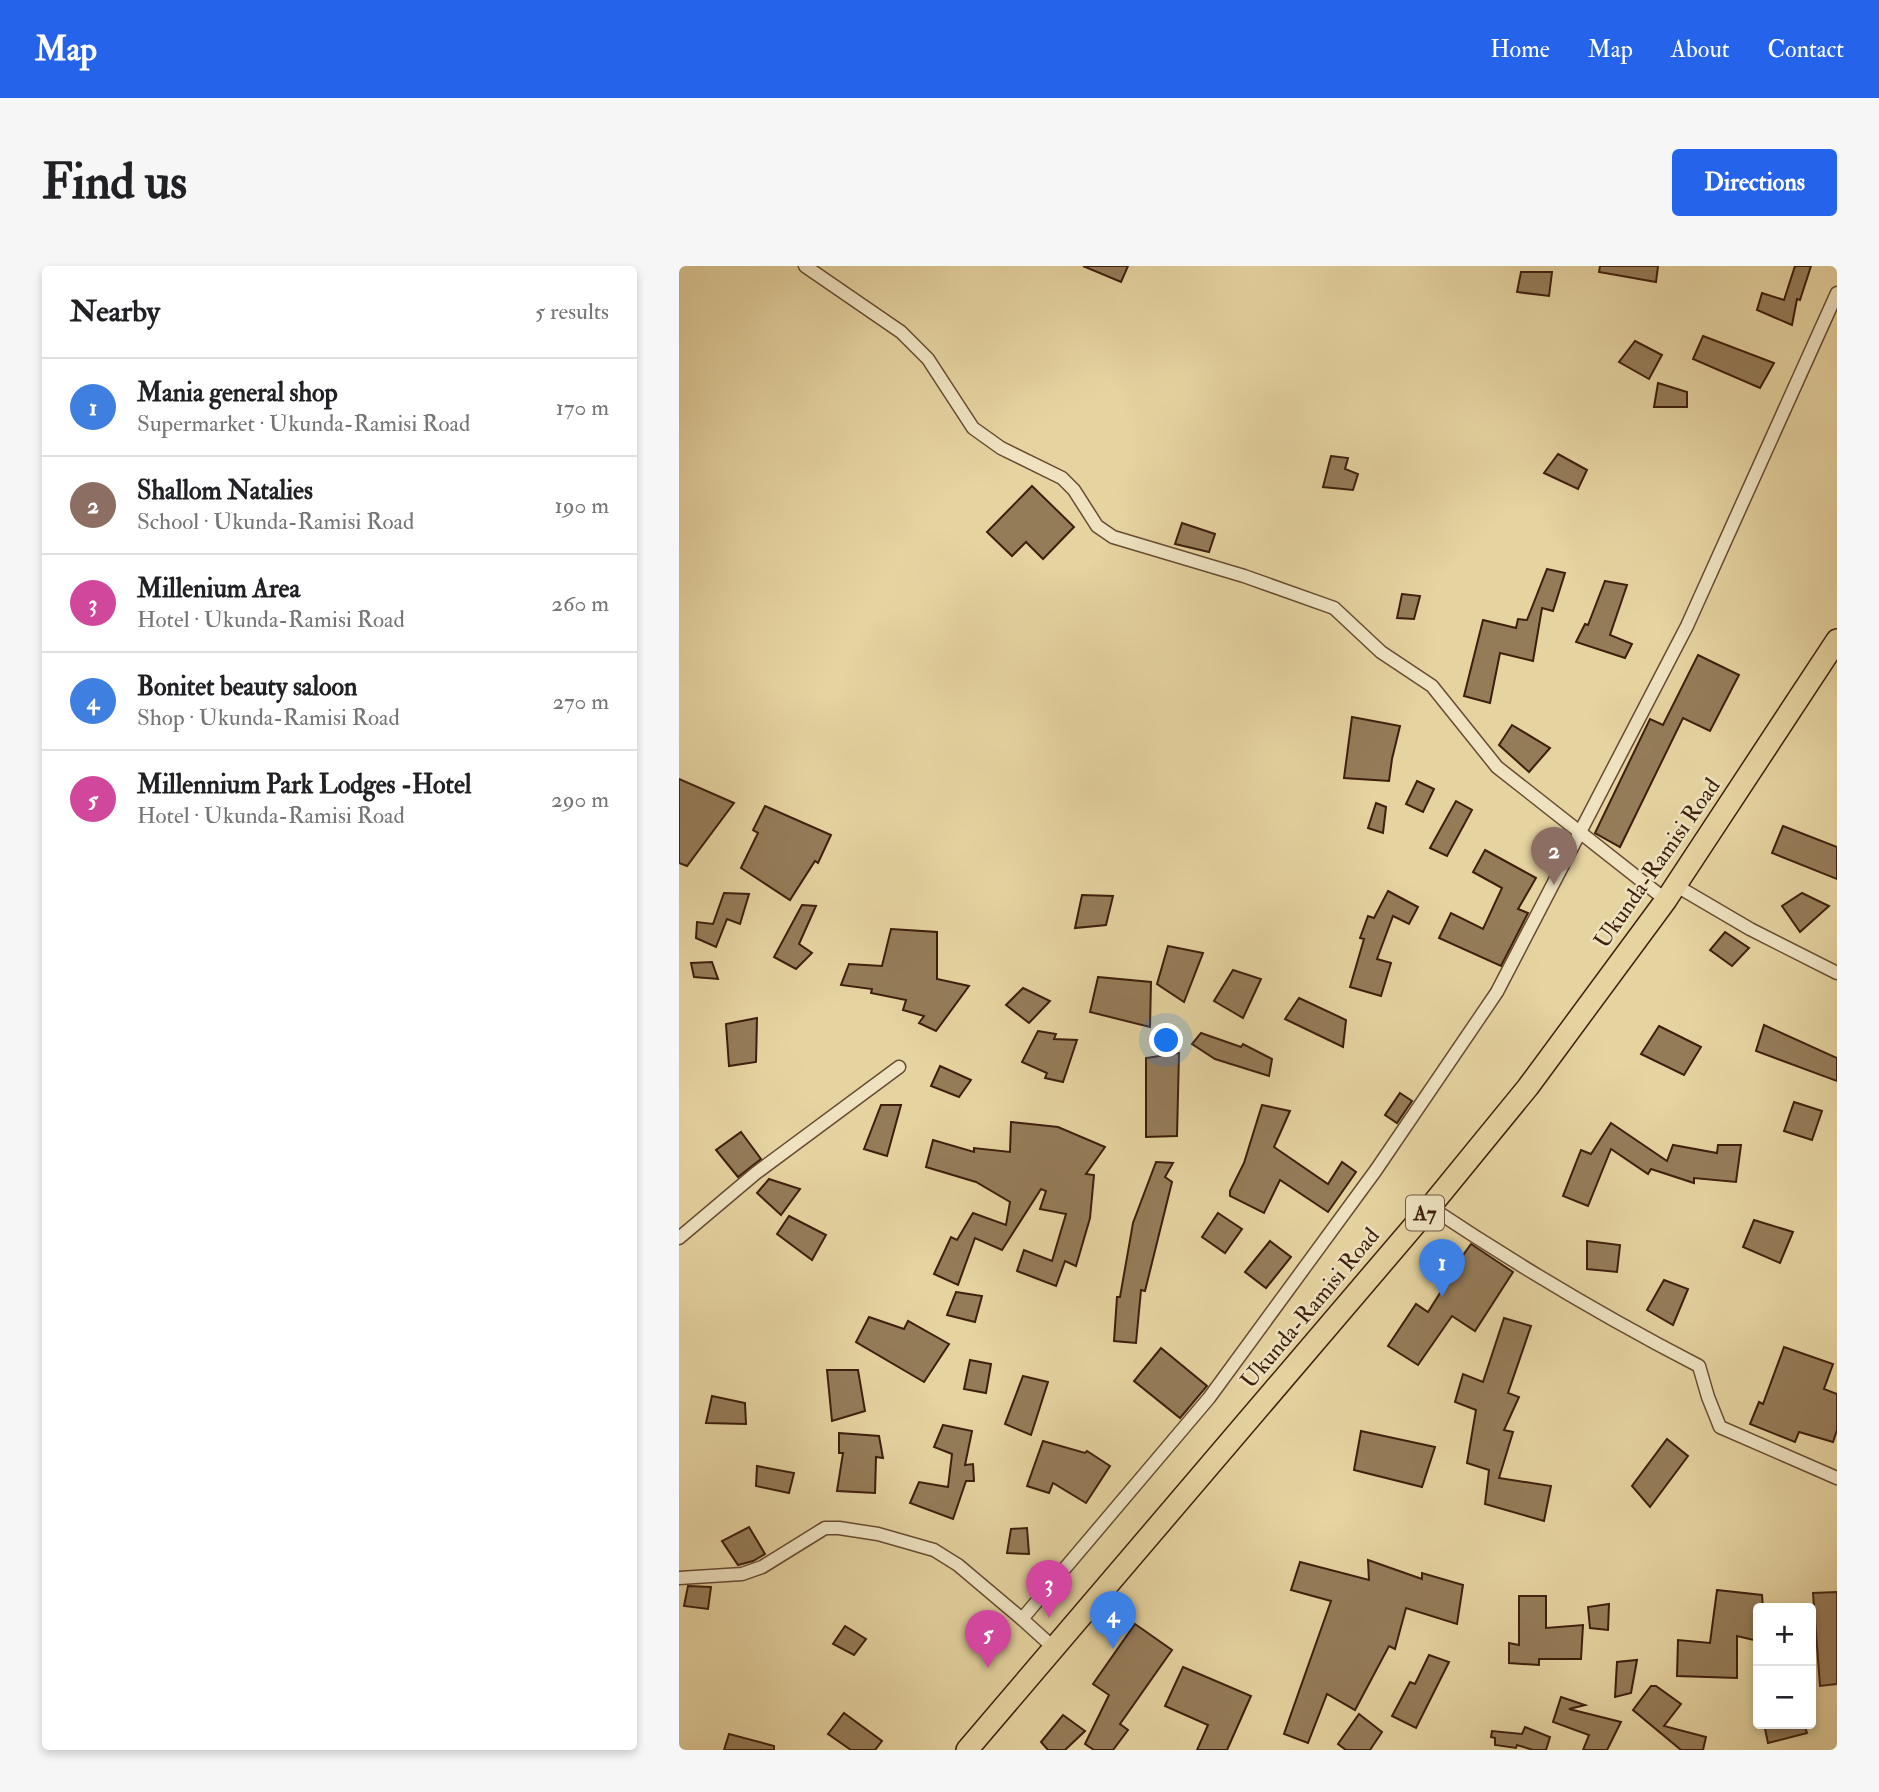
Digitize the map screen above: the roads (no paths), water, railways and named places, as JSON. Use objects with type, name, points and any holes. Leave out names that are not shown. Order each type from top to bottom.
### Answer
[{"type":"highway","name":"Ukunda-Ramisi Road","points":[[967,1750],[1430,1207],[1528,1087],[1670,893],[1837,640]]},
{"type":"street","points":[[805,266],[901,332],[928,359],[973,428],[1001,448],[1062,478],[1074,489],[1097,526],[1112,537],[1244,576],[1334,608],[1381,652],[1432,686],[1497,767],[1580,834],[1670,893],[1837,973]]},
{"type":"street","points":[[1022,1619],[1209,1398],[1376,1170],[1497,992],[1687,626],[1837,293]]},
{"type":"street","points":[[679,1238],[756,1173],[899,1067]]},
{"type":"street","points":[[1430,1207],[1498,1252],[1648,1340],[1699,1366],[1720,1427],[1837,1478]]},
{"type":"street","points":[[679,1578],[742,1574],[762,1567],[825,1528],[878,1534],[935,1550],[958,1565],[1054,1648]]},
{"type":"place","name":"Shallom Natalies","points":[[1554,885]]},
{"type":"place","name":"Mania general shop","points":[[1442,1297]]},
{"type":"place","name":"Millenium Area","points":[[1049,1618]]},
{"type":"place","name":"Bonitet beauty saloon","points":[[1113,1649]]},
{"type":"place","name":"Millennium Park Lodges -Hotel","points":[[988,1668]]}]
